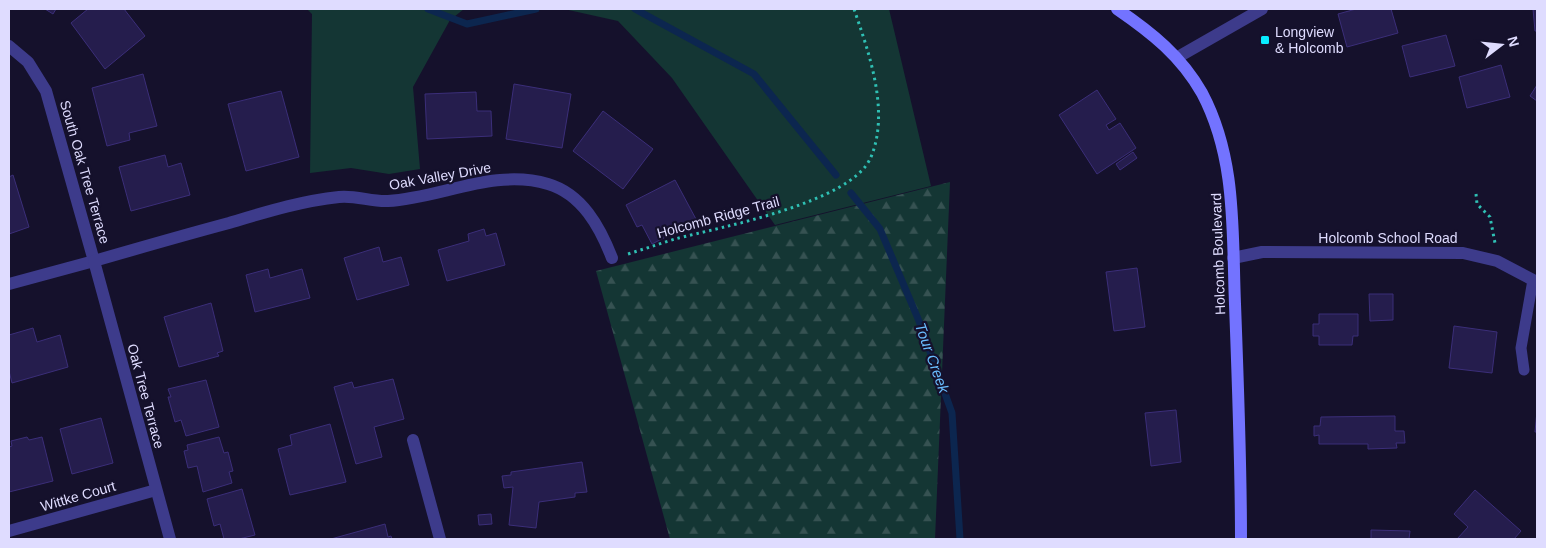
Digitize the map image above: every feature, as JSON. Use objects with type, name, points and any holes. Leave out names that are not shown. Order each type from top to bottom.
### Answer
[{"type":"street","name":"Holcomb Boulevard","points":[[1117,9],[1151,32],[1178,57],[1202,95],[1220,135],[1232,199],[1241,439],[1241,539]]},
{"type":"street","points":[[1178,57],[1262,9]]},
{"type":"street","name":"South Oak Tree Terrace","points":[[9,46],[28,62],[46,91],[94,261],[9,284]]},
{"type":"street","name":"Oak Valley Drive","points":[[94,261],[303,202],[342,196],[388,201],[490,181],[516,179],[549,184],[572,196],[590,213],[605,238],[612,258]]},
{"type":"street","name":"Holcomb School Road","points":[[1233,258],[1262,252],[1463,253],[1497,261],[1535,281]]},
{"type":"street","name":"Oak Tree Terrace","points":[[94,261],[170,539]]},
{"type":"street","points":[[413,440],[440,539]]},
{"type":"street","name":"Wittke Court","points":[[9,531],[156,490]]},
{"type":"lane","points":[[1524,370],[1521,348],[1535,281]]},
{"type":"path","name":"Holcomb Ridge Trail","points":[[612,258],[781,212],[835,188],[860,174],[871,158],[878,133],[879,106],[863,35],[854,9]]},
{"type":"path","points":[[1476,194],[1477,204],[1490,217],[1497,261]]},
{"type":"green space","points":[[307,9],[464,9],[450,20],[413,87],[420,169],[389,174],[351,168],[310,173],[312,14]]},
{"type":"green space","points":[[564,9],[889,9],[931,186],[775,225],[672,78],[618,21]]},
{"type":"green space","points":[[950,182],[935,539],[670,539],[596,271]]},
{"type":"building","points":[[45,9],[56,9],[53,14]]},
{"type":"building","points":[[88,9],[124,9],[145,36],[105,69],[71,23]]},
{"type":"building","points":[[1356,9],[1391,9],[1398,33],[1347,47],[1338,14]]},
{"type":"building","points":[[1533,9],[1537,9],[1537,31],[1535,31]]},
{"type":"building","points":[[1446,35],[1455,66],[1410,77],[1402,46]]},
{"type":"building","points":[[1501,65],[1510,97],[1467,108],[1459,77]]},
{"type":"building","points":[[143,74],[157,126],[129,133],[130,140],[107,146],[92,88]]},
{"type":"building","points":[[514,84],[571,94],[562,148],[506,139]]},
{"type":"building","points":[[1537,85],[1537,101],[1530,96]]},
{"type":"building","points":[[1097,90],[1116,119],[1106,125],[1109,130],[1120,123],[1136,148],[1097,174],[1059,115]]},
{"type":"building","points":[[281,91],[299,157],[246,171],[228,104]]},
{"type":"building","points":[[476,92],[477,111],[491,111],[492,136],[427,139],[425,94]]},
{"type":"building","points":[[603,111],[653,149],[623,189],[573,151]]},
{"type":"building","points":[[1133,152],[1137,158],[1120,170],[1116,164]]},
{"type":"building","points":[[165,155],[168,167],[181,163],[190,195],[131,211],[119,167]]},
{"type":"building","points":[[13,175],[29,227],[9,234],[9,177]]},
{"type":"building","points":[[675,180],[697,221],[652,244],[642,225],[637,227],[626,205]]},
{"type":"building","points":[[484,229],[486,236],[496,233],[505,265],[447,281],[438,250],[469,241],[468,234]]},
{"type":"building","points":[[379,247],[383,262],[401,257],[409,285],[357,300],[344,258]]},
{"type":"building","points":[[1137,268],[1145,327],[1114,331],[1106,272]]},
{"type":"building","points":[[268,269],[270,278],[302,269],[310,298],[255,312],[246,275]]},
{"type":"building","points":[[1369,294],[1393,294],[1393,320],[1370,321]]},
{"type":"building","points":[[211,303],[223,351],[217,353],[219,356],[179,367],[164,317]]},
{"type":"building","points":[[1319,314],[1358,314],[1358,336],[1353,336],[1352,345],[1319,345],[1319,336],[1313,336],[1313,324],[1319,324]]},
{"type":"building","points":[[1454,326],[1497,332],[1492,373],[1449,368]]},
{"type":"building","points":[[33,328],[37,342],[60,335],[68,367],[12,383],[9,371],[9,335]]},
{"type":"building","points":[[393,379],[404,419],[374,427],[382,457],[356,464],[334,387],[352,382],[354,388]]},
{"type":"building","points":[[206,380],[219,427],[186,436],[181,420],[175,422],[168,397],[171,397],[168,389]]},
{"type":"building","points":[[1176,410],[1181,462],[1151,466],[1145,413]]},
{"type":"building","points":[[1537,411],[1537,432],[1535,432]]},
{"type":"building","points":[[1395,416],[1395,431],[1404,431],[1405,443],[1396,443],[1397,448],[1368,449],[1368,444],[1319,444],[1319,435],[1314,436],[1314,426],[1320,426],[1321,417]]},
{"type":"building","points":[[101,418],[113,463],[72,474],[60,429]]},
{"type":"building","points":[[330,424],[346,482],[290,495],[278,449],[292,445],[290,435]]},
{"type":"building","points":[[27,437],[29,440],[42,437],[53,481],[9,492],[9,447],[12,446],[11,441]]},
{"type":"building","points":[[219,437],[224,453],[228,452],[233,471],[229,472],[232,483],[203,492],[197,466],[188,468],[184,451],[188,450],[187,445]]},
{"type":"building","points":[[582,462],[587,492],[575,493],[575,497],[539,502],[536,528],[509,525],[513,487],[504,488],[502,476],[511,475],[511,472]]},
{"type":"building","points":[[242,489],[255,535],[239,539],[224,539],[220,524],[214,526],[207,499]]},
{"type":"building","points":[[1475,490],[1521,531],[1514,539],[1457,539],[1468,527],[1454,514]]},
{"type":"building","points":[[491,514],[492,524],[479,525],[478,515]]},
{"type":"building","points":[[385,524],[388,537],[391,536],[392,539],[331,539]]},
{"type":"building","points":[[1371,530],[1410,531],[1409,539],[1371,539]]},
{"type":"waterway","name":"Tour Creek","points":[[428,9],[467,24],[536,9]]},
{"type":"waterway","name":"Tour Creek","points":[[635,9],[754,74],[836,175]]},
{"type":"waterway","name":"Tour Creek","points":[[851,193],[880,229],[919,321],[952,413],[960,539]]},
{"type":"place","name":"Longview & Holcomb","points":[[1265,40]]}]
